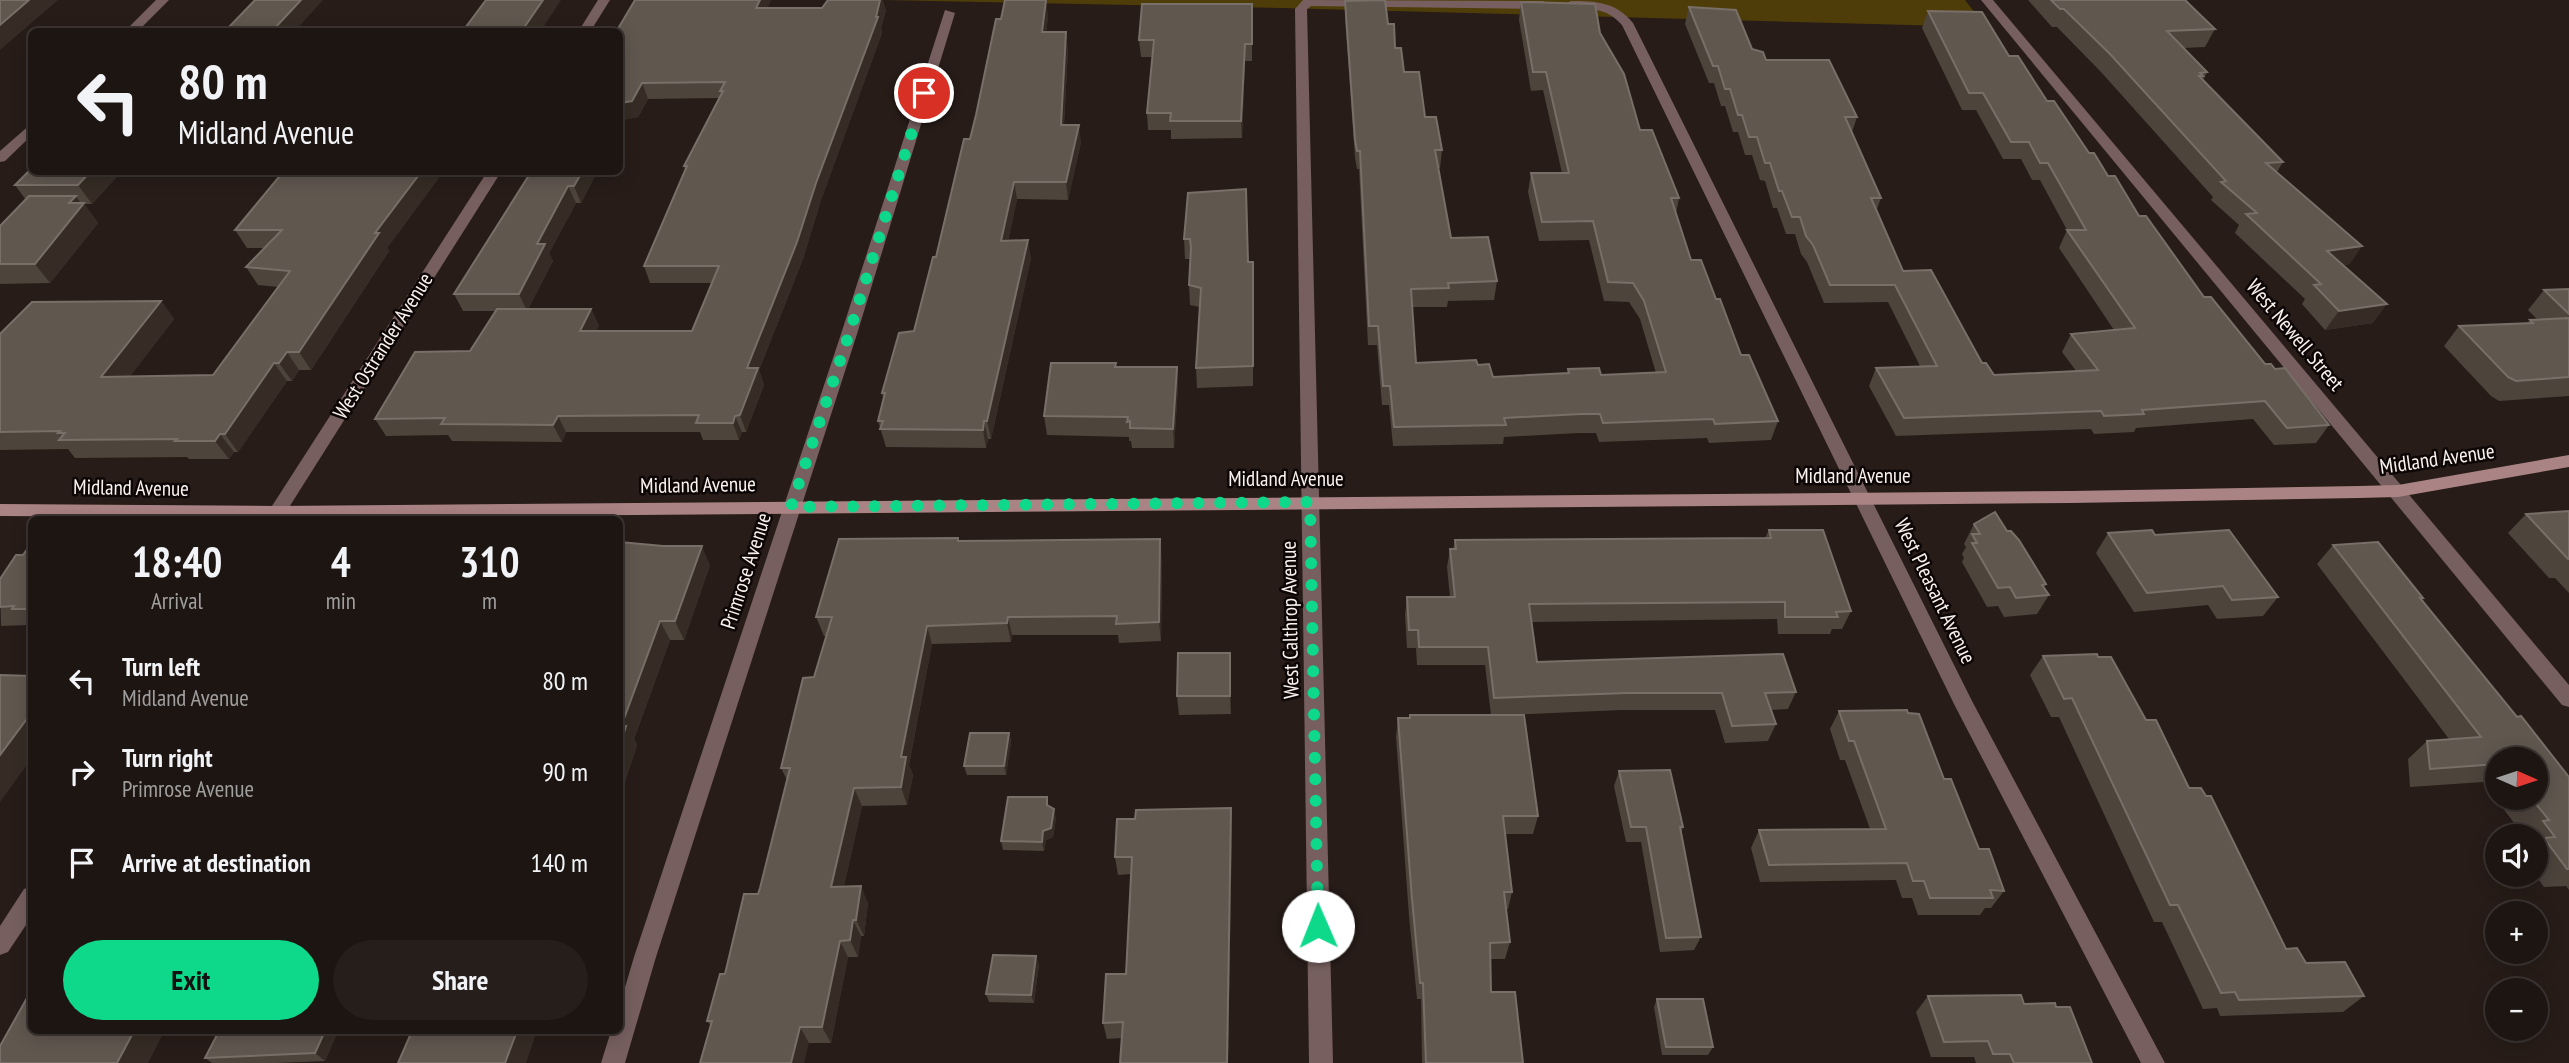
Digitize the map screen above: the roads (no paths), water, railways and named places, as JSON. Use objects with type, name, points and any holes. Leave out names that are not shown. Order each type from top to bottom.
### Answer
[{"type":"street","points":[[134,28],[163,0]]},
{"type":"street","points":[[586,28],[604,0]]},
{"type":"street","name":"West Newell Street","points":[[1987,0],[2569,699]]},
{"type":"street","name":"West Calthrop Avenue","points":[[1321,1063],[1301,9],[1308,2],[1603,5],[1616,10],[1627,23]]},
{"type":"street","name":"Primrose Avenue","points":[[623,1030],[849,334],[949,13]]},
{"type":"street","name":"West Pleasant Avenue","points":[[1627,23],[1965,706],[2153,1063]]},
{"type":"street","points":[[0,158],[28,131]]},
{"type":"street","name":"West Ostrander Avenue","points":[[275,516],[492,175]]},
{"type":"street","name":"Midland Avenue","points":[[0,510],[275,516],[791,507],[2398,491],[2569,461]]},
{"type":"street","points":[[0,945],[28,902]]},
{"type":"street","name":"Primrose Avenue","points":[[613,1063],[622,1034]]}]
